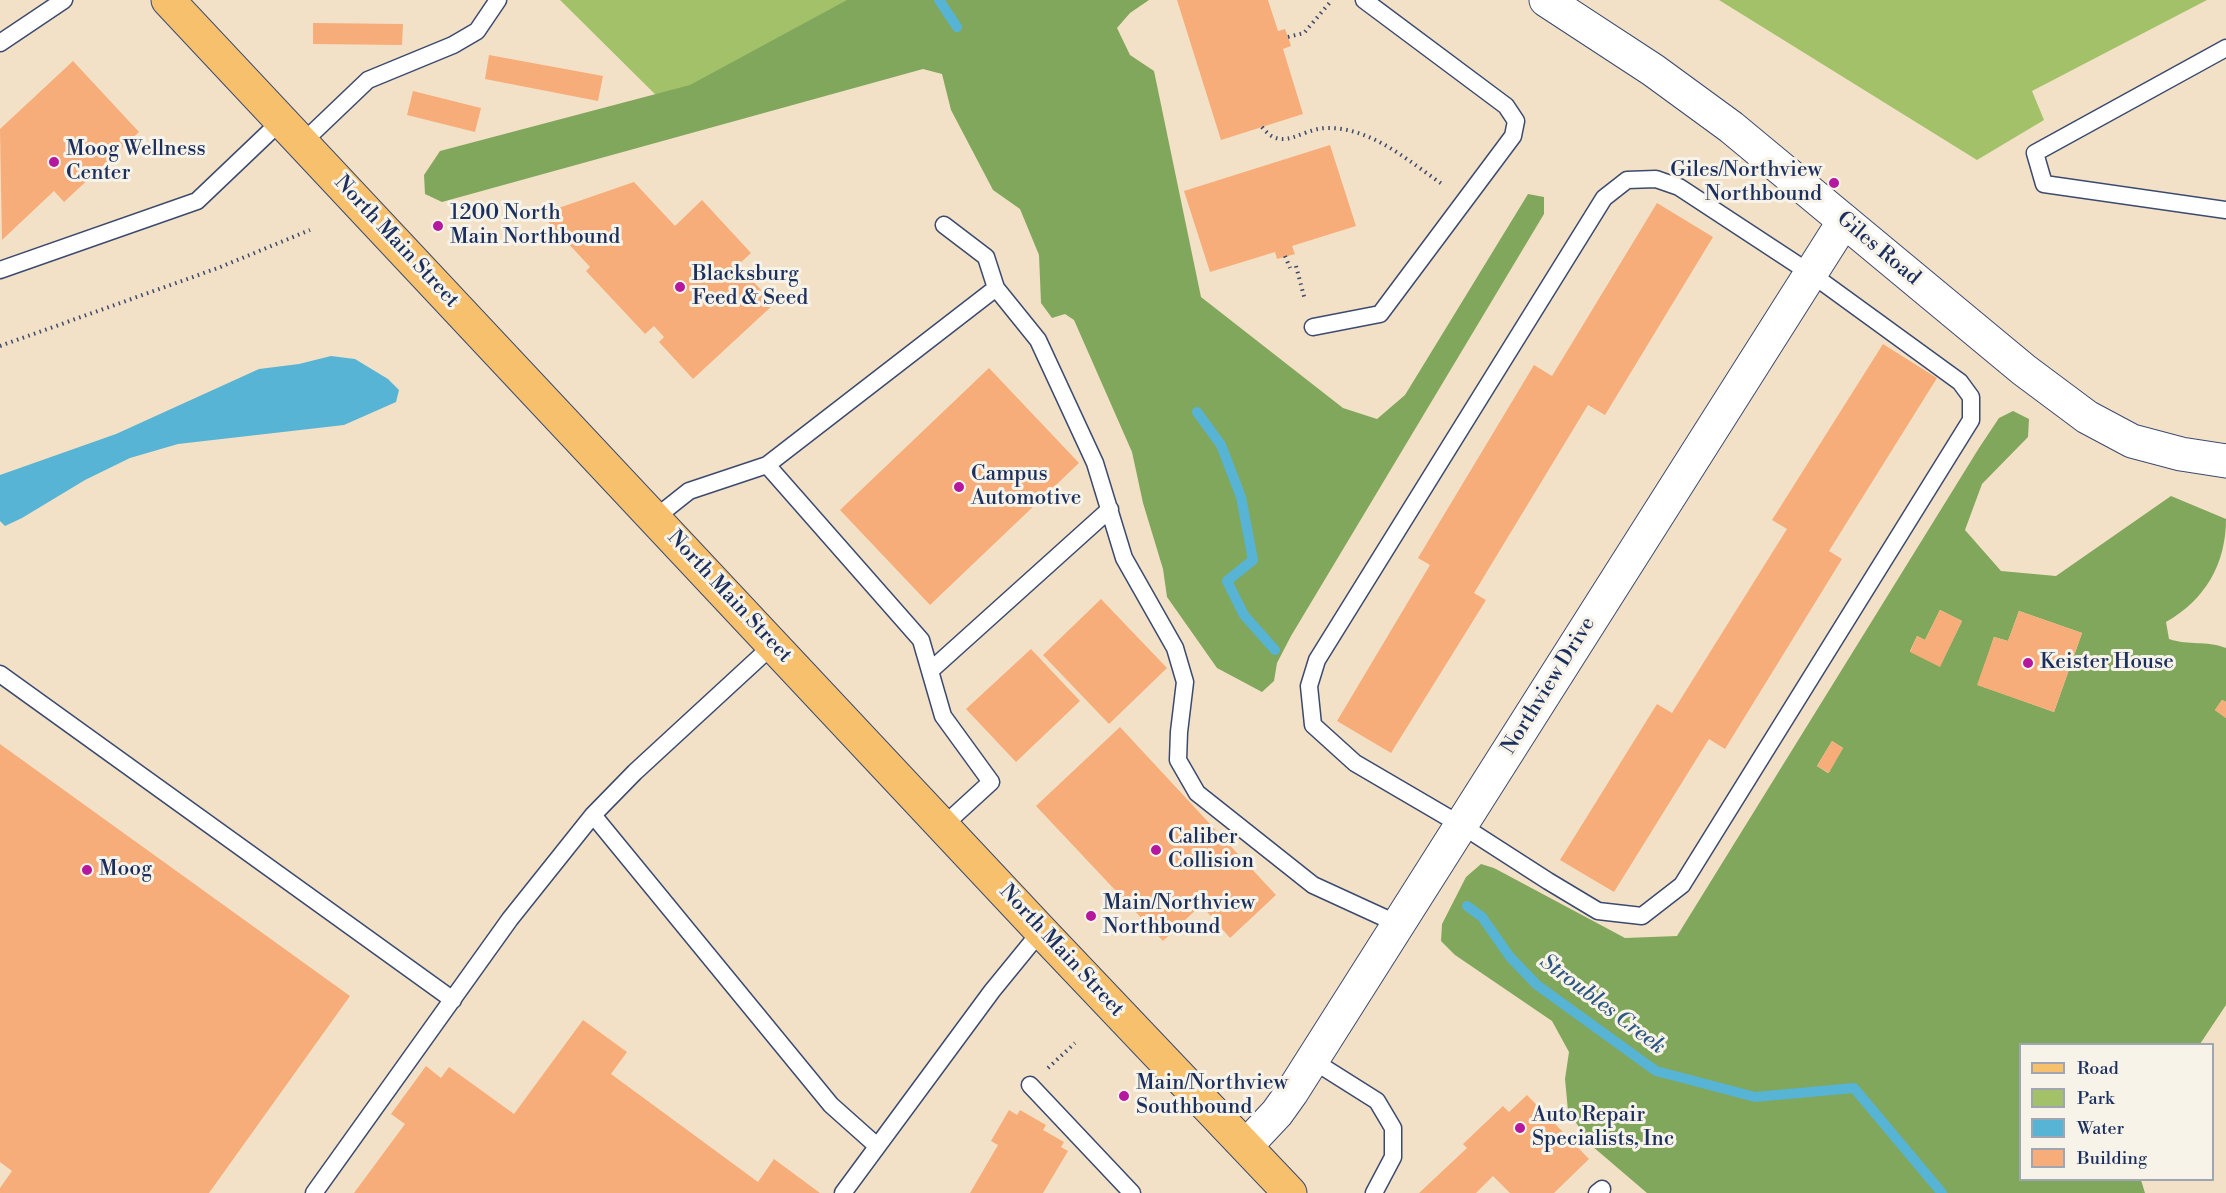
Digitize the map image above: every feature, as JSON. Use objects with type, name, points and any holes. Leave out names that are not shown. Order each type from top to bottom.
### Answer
[{"type":"main road","name":"North Main Street","points":[[168,0],[1041,931],[1290,1193]]},
{"type":"street","name":"Giles Road","points":[[1546,0],[1653,70],[1722,121],[2024,369],[2087,417],[2132,441],[2181,454],[2226,461]]},
{"type":"street","name":"Northview Drive","points":[[1246,1146],[1277,1113],[1312,1060],[1844,221]]},
{"type":"lane","points":[[0,43],[64,0]]},
{"type":"lane","points":[[0,270],[197,201],[368,80],[453,45],[477,31],[498,0]]},
{"type":"lane","points":[[1312,327],[1380,314],[1513,136],[1516,121],[1506,106],[1364,0]]},
{"type":"lane","points":[[2226,48],[2035,153],[2044,184],[2226,210]]},
{"type":"lane","points":[[1656,179],[1679,187],[1810,273],[1960,382],[1971,397],[1971,420],[1682,885],[1642,916],[1598,911],[1461,825],[1355,763],[1313,726],[1309,686],[1317,660],[1604,198],[1627,180],[1656,179]]},
{"type":"lane","points":[[944,225],[986,257],[996,288],[1038,340],[1095,463],[1124,558],[1176,648],[1185,682],[1178,760],[1197,793],[1313,885],[1398,924]]},
{"type":"lane","points":[[655,518],[689,491],[767,465],[996,288]]},
{"type":"lane","points":[[767,465],[921,640],[943,716],[991,782],[943,826]]},
{"type":"lane","points":[[930,670],[1110,509]]},
{"type":"lane","points":[[314,1193],[510,920],[593,814],[643,764],[774,644]]},
{"type":"lane","points":[[0,674],[453,1000]]},
{"type":"lane","points":[[593,814],[831,1105],[878,1146]]},
{"type":"lane","points":[[843,1193],[992,991],[1041,931]]},
{"type":"lane","points":[[1312,1060],[1377,1101],[1394,1128],[1394,1157],[1374,1193]]},
{"type":"lane","points":[[1030,1084],[1132,1193]]},
{"type":"path","points":[[1288,38],[1304,33],[1332,0]]},
{"type":"path","points":[[1262,127],[1270,136],[1283,140],[1324,128],[1350,130],[1372,138],[1418,167]]},
{"type":"path","points":[[0,345],[218,268],[310,230]]},
{"type":"path","points":[[1286,256],[1290,268]]},
{"type":"path","points":[[1296,266],[1312,327]]},
{"type":"path","points":[[1030,1084],[1075,1043]]},
{"type":"green space","points":[[560,0],[986,0],[669,108]]},
{"type":"green space","points":[[847,0],[1149,0],[1130,13],[1117,28],[1130,55],[1154,71],[1201,297],[1343,408],[1377,419],[1405,395],[1528,194],[1544,197],[1544,214],[1291,636],[1277,663],[1274,681],[1262,692],[1217,668],[1167,597],[1163,569],[1143,503],[1132,452],[1074,320],[1065,314],[1052,318],[1041,303],[1039,255],[1020,209],[993,190],[951,110],[942,74],[923,69],[442,202],[425,194],[424,175],[440,151],[690,85]]},
{"type":"green space","points":[[1719,0],[2207,0],[2032,91],[2044,120],[1977,160]]},
{"type":"green space","points":[[2013,411],[2029,419],[2028,437],[1982,484],[1965,530],[2001,571],[2056,576],[2171,496],[2226,519],[2222,551],[2211,579],[2192,603],[2166,622],[2169,639],[2226,648],[2226,702],[2222,700],[2215,710],[2226,718],[2226,1005],[2201,1043],[2019,1043],[2019,1181],[2141,1181],[2145,1193],[1647,1193],[1592,1146],[1568,1111],[1565,1079],[1569,1052],[1552,1021],[1455,955],[1441,941],[1442,924],[1466,877],[1481,864],[1494,868],[1625,938],[1677,936],[1999,418]],"holes":[[[1940,610],[1962,621],[1940,666],[1910,651],[1917,636],[1925,640]],[[2019,611],[2082,633],[2054,712],[1978,685],[1994,637],[2008,641]],[[1832,741],[1843,748],[1828,773],[1817,766]]]},
{"type":"water","points":[[331,356],[355,359],[388,379],[399,390],[396,402],[344,425],[178,444],[130,458],[85,480],[22,518],[5,526],[0,521],[0,475],[116,434],[259,369],[299,364]]},
{"type":"building","points":[[1177,0],[1268,0],[1278,31],[1285,29],[1291,46],[1283,49],[1303,114],[1221,140]]},
{"type":"building","points":[[313,23],[403,24],[402,45],[313,44]]},
{"type":"building","points":[[489,55],[603,76],[598,101],[485,79]]},
{"type":"building","name":"Moog Wellness Center","points":[[73,61],[139,132],[64,202],[54,191],[2,240],[0,129]]},
{"type":"building","points":[[413,91],[481,108],[475,132],[407,115]]},
{"type":"building","points":[[1330,145],[1356,226],[1292,246],[1295,254],[1277,259],[1275,252],[1210,272],[1184,191]]},
{"type":"building","name":"Blacksburg Feed & Seed","points":[[634,182],[675,226],[702,200],[751,253],[738,265],[774,304],[693,379],[659,342],[664,337],[654,326],[645,334],[586,271],[590,267],[541,214]]},
{"type":"building","points":[[1657,203],[1713,237],[1605,415],[1588,405],[1474,593],[1486,600],[1391,753],[1337,721],[1430,565],[1418,558],[1534,365],[1552,376]]},
{"type":"building","points":[[1883,344],[1937,378],[1829,551],[1842,559],[1725,749],[1709,739],[1614,892],[1560,860],[1657,704],[1672,713],[1787,529],[1772,520]]},
{"type":"building","name":"Campus Automotive","points":[[989,368],[1079,463],[930,605],[840,510]]},
{"type":"building","points":[[1101,599],[1167,668],[1109,724],[1043,655]]},
{"type":"building","points":[[1940,610],[1962,621],[1940,667],[1910,652],[1917,636],[1925,640]]},
{"type":"building","name":"Keister House","points":[[2019,611],[2082,633],[2054,712],[1977,685],[1994,637],[2008,641]]},
{"type":"building","points":[[1031,649],[1080,701],[1016,762],[966,709]]},
{"type":"building","points":[[2222,700],[2226,702],[2226,718],[2215,710]]},
{"type":"building","name":"Caliber Collision","points":[[1120,727],[1276,895],[1230,938],[1201,905],[1163,941],[1036,806]]},
{"type":"building","points":[[1832,741],[1843,748],[1829,773],[1817,766]]},
{"type":"building","name":"Moog","points":[[0,744],[350,996],[209,1193],[0,1193],[0,1188],[12,1171],[0,1162]]},
{"type":"building","points":[[583,1020],[627,1052],[611,1074],[758,1182],[774,1159],[820,1193],[354,1193],[405,1124],[391,1114],[426,1066],[441,1078],[449,1067],[514,1114]]},
{"type":"building","name":"Auto Repair Specialists, Inc","points":[[1527,1095],[1589,1159],[1554,1193],[1510,1193],[1493,1176],[1476,1193],[1419,1193],[1467,1148],[1463,1144],[1503,1106],[1509,1112]]},
{"type":"building","points":[[1009,1110],[1017,1115],[1020,1110],[1046,1125],[1043,1130],[1064,1142],[1061,1147],[1068,1151],[1043,1193],[970,1193],[998,1145],[991,1141]]},
{"type":"waterway","name":"Stroubles Creek","points":[[939,0],[957,27]]},
{"type":"waterway","name":"Stroubles Creek","points":[[1197,412],[1221,445],[1241,497],[1253,560],[1227,581],[1244,615],[1275,650]]},
{"type":"waterway","name":"Stroubles Creek","points":[[1467,906],[1482,917],[1510,957],[1537,985],[1656,1071],[1755,1097],[1854,1088],[1942,1193]]},
{"type":"place","name":"Moog Wellness Center","points":[[54,162]]},
{"type":"place","name":"Giles/Northview Northbound","points":[[1834,183]]},
{"type":"place","name":"1200 North Main Northbound","points":[[438,226]]},
{"type":"place","name":"Blacksburg Feed & Seed","points":[[680,287]]},
{"type":"place","name":"Campus Automotive","points":[[959,487]]},
{"type":"place","name":"Keister House","points":[[2028,663]]},
{"type":"place","name":"Caliber Collision","points":[[1156,850]]},
{"type":"place","name":"Moog","points":[[87,870]]},
{"type":"place","name":"Main/Northview Northbound","points":[[1091,916]]},
{"type":"place","name":"Main/Northview Southbound","points":[[1124,1096]]},
{"type":"place","name":"Auto Repair Specialists, Inc","points":[[1520,1128]]}]
